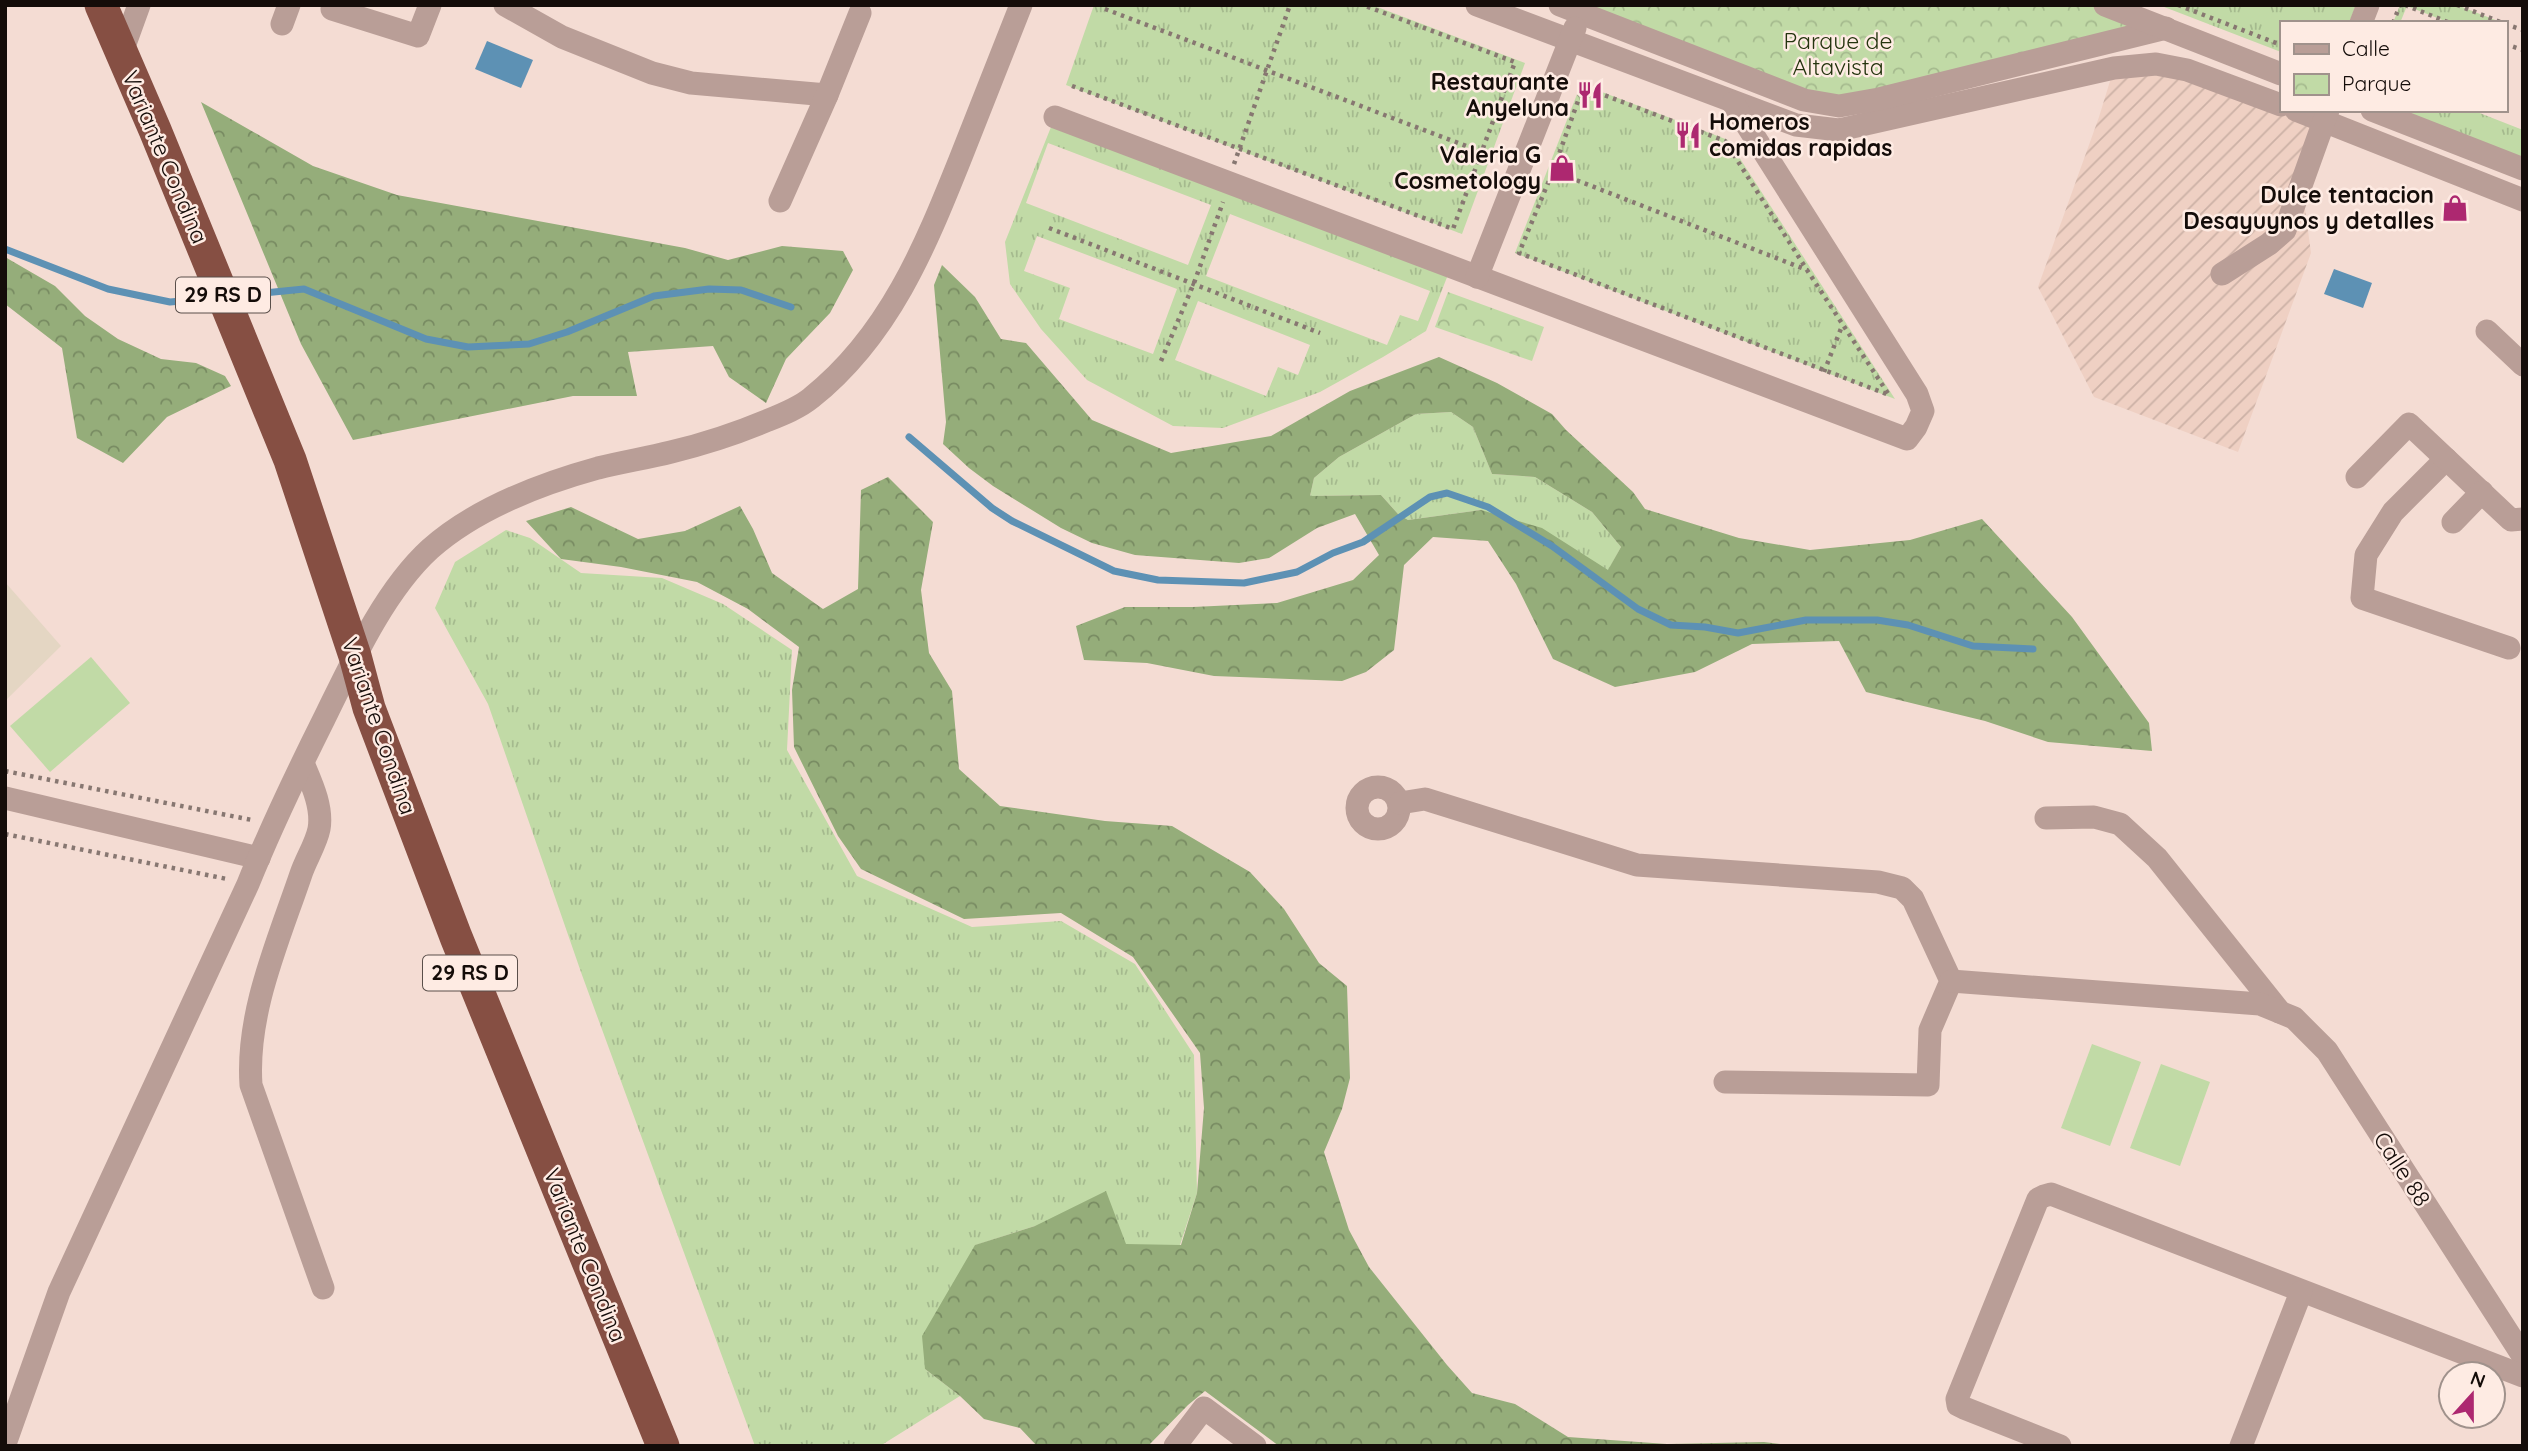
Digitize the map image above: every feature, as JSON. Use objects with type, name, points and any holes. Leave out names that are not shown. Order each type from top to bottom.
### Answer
[{"type":"highway","name":"Variante Condina","points":[[101,5],[290,460],[355,656],[369,708],[456,937],[663,1446]]},
{"type":"street","points":[[122,52],[139,5]]},
{"type":"street","points":[[332,9],[418,36],[430,5]]},
{"type":"street","points":[[505,5],[562,37],[652,73],[691,83],[827,95]]},
{"type":"street","points":[[5,1444],[59,1292],[248,884],[272,824],[355,656],[400,583],[429,550],[464,524],[507,502],[597,468],[705,443],[740,432],[808,401],[830,382],[887,315],[916,264],[1021,5]]},
{"type":"street","points":[[1477,5],[1796,125],[1839,130],[2114,68],[2156,64],[2188,69],[2280,105]]},
{"type":"street","points":[[2105,5],[2280,75]]},
{"type":"street","points":[[1477,277],[1570,41],[1575,8],[1804,100],[1839,106],[1879,99],[2166,28]]},
{"type":"street","points":[[780,201],[860,13]]},
{"type":"street","points":[[1055,117],[1907,439],[1923,411],[1917,394],[1733,103]]},
{"type":"street","points":[[2306,112],[2326,116],[2523,200]]},
{"type":"street","points":[[2377,112],[2523,169]]},
{"type":"street","points":[[2222,274],[2269,244],[2285,230],[2326,116]]},
{"type":"street","points":[[2487,331],[2523,365]]},
{"type":"street","points":[[2357,477],[2409,424],[2511,520],[2523,520]]},
{"type":"street","points":[[2446,458],[2393,512],[2366,555],[2362,598],[2510,648]]},
{"type":"street","points":[[2453,522],[2482,492]]},
{"type":"street","points":[[303,762],[316,796],[319,828],[272,960],[254,1025],[249,1056],[251,1085],[323,1288]]},
{"type":"street","points":[[5,798],[259,858]]},
{"type":"street","points":[[1399,803],[1425,799],[1637,865],[1878,882],[1902,888],[1913,898],[1951,981],[1930,1030],[1928,1085],[1725,1082]]},
{"type":"street","points":[[2046,818],[2094,817],[2120,824],[2157,858],[2270,1008]]},
{"type":"street","points":[[1951,981],[2270,1008]]},
{"type":"street","name":"Calle 88","points":[[2270,1008],[2294,1018],[2327,1051],[2523,1356]]},
{"type":"street","points":[[2060,1446],[1964,1408],[1958,1405],[1957,1399],[2039,1199],[2043,1196],[2051,1195],[2523,1376]]},
{"type":"street","points":[[2241,1446],[2301,1292]]},
{"type":"street","points":[[1175,1446],[1204,1408],[1255,1446]]},
{"type":"path","points":[[1161,361],[1194,283],[1230,183],[1238,148],[1290,5]]},
{"type":"path","points":[[1072,86],[1453,229],[1515,62],[1363,5]]},
{"type":"path","points":[[2178,5],[2280,45]]},
{"type":"path","points":[[2394,21],[2402,5],[2445,21]]},
{"type":"path","points":[[2457,5],[2499,21]]},
{"type":"path","points":[[1105,9],[1482,152]]},
{"type":"path","points":[[1584,87],[1725,141],[1889,396],[1519,253],[1553,171],[1584,87]]},
{"type":"path","points":[[1553,171],[1807,270]]},
{"type":"path","points":[[1049,228],[1320,333]]},
{"type":"path","points":[[1824,372],[1842,325]]},
{"type":"path","points":[[5,771],[272,824]]},
{"type":"path","points":[[5,834],[248,884]]},
{"type":"shaded area","points":[[2156,64],[2280,106],[2280,112],[2297,112],[2324,121],[2302,186],[2311,253],[2238,452],[2094,397],[2038,287],[2114,68]]},
{"type":"shaded area","points":[[5,582],[61,646],[5,701]]},
{"type":"green space","points":[[1094,5],[1372,5],[1525,63],[1462,234],[1066,85]]},
{"type":"green space","name":"Parque de Altavista","points":[[1584,5],[2105,5],[2166,28],[1839,106]]},
{"type":"green space","points":[[2159,5],[2356,5],[2350,21],[2280,21],[2280,52]]},
{"type":"green space","points":[[2400,5],[2457,5],[2498,21],[2445,21],[2407,6],[2401,21],[2394,21]]},
{"type":"green space","points":[[1581,84],[1728,140],[1895,399],[1515,253]]},
{"type":"green space","points":[[201,102],[313,166],[397,195],[685,248],[728,260],[782,246],[843,251],[853,270],[830,313],[786,359],[766,403],[729,377],[713,346],[628,352],[637,396],[573,396],[353,440],[301,344]]},
{"type":"green space","points":[[2377,112],[2477,112],[2523,130],[2523,169]]},
{"type":"green space","points":[[1055,117],[1451,267],[1426,331],[1383,357],[1320,392],[1223,428],[1173,426],[1087,380],[1041,329],[1010,284],[1005,242]],"holes":[[[1048,143],[1211,205],[1188,265],[1026,203]],[[1230,214],[1430,291],[1418,321],[1400,315],[1387,345],[1206,276]],[[1037,236],[1177,289],[1153,354],[1059,319],[1070,288],[1024,271]],[[1198,301],[1310,345],[1298,375],[1278,367],[1266,396],[1175,360]]]},
{"type":"green space","points":[[5,257],[55,286],[85,316],[118,339],[161,359],[196,363],[225,376],[231,386],[167,417],[123,463],[77,438],[62,348],[5,304]]},
{"type":"green space","points":[[942,265],[975,297],[1001,339],[1026,343],[1092,420],[1171,453],[1271,436],[1350,391],[1439,357],[1497,383],[1552,414],[1633,492],[1645,509],[1739,538],[1810,550],[1910,540],[1982,519],[2072,617],[2149,723],[2152,751],[2048,742],[1985,721],[1866,692],[1839,641],[1752,644],[1695,672],[1615,687],[1553,659],[1516,584],[1488,541],[1433,537],[1404,565],[1394,650],[1366,672],[1342,681],[1214,676],[1147,663],[1084,660],[1076,626],[1125,607],[1277,603],[1353,580],[1379,555],[1355,514],[1317,528],[1269,558],[1239,563],[1135,555],[1092,543],[1061,528],[993,486],[943,444],[946,422],[934,285]],"holes":[[[1451,412],[1473,427],[1492,474],[1535,477],[1592,512],[1621,547],[1608,570],[1542,528],[1481,510],[1408,520],[1398,514],[1381,495],[1310,496],[1314,478],[1339,457],[1416,414]]]},
{"type":"green space","points":[[1448,292],[1544,327],[1532,361],[1435,327]]},
{"type":"green space","points":[[1451,412],[1473,427],[1492,474],[1535,477],[1592,512],[1621,547],[1608,571],[1481,510],[1408,520],[1398,514],[1381,495],[1310,496],[1314,478],[1339,457],[1416,414]]},
{"type":"green space","points":[[888,477],[933,522],[921,590],[929,653],[952,691],[959,769],[1000,806],[1105,821],[1172,826],[1250,872],[1284,909],[1319,963],[1347,986],[1350,1078],[1342,1109],[1324,1152],[1349,1230],[1369,1267],[1472,1393],[1515,1404],[1568,1437],[1667,1444],[1764,1442],[1797,1446],[1279,1446],[1205,1391],[1148,1446],[1037,1446],[1020,1428],[984,1419],[925,1369],[922,1336],[975,1245],[1035,1226],[1106,1191],[1126,1244],[1181,1245],[1197,1193],[1204,1108],[1200,1053],[1133,957],[1061,913],[964,919],[861,869],[838,836],[794,747],[792,690],[799,647],[748,609],[697,582],[621,567],[561,559],[526,521],[571,507],[638,539],[685,531],[740,506],[772,573],[823,609],[858,589],[861,490]]},
{"type":"green space","points":[[506,530],[530,538],[581,573],[662,578],[723,604],[792,650],[787,750],[857,876],[972,927],[1061,921],[1135,964],[1194,1055],[1197,1193],[1180,1245],[1126,1245],[1035,1226],[976,1245],[925,1369],[960,1396],[880,1446],[755,1446],[582,975],[488,704],[435,608],[455,562]]},
{"type":"green space","points":[[91,657],[130,703],[50,772],[10,726]]},
{"type":"green space","points":[[2092,1044],[2141,1062],[2110,1146],[2061,1128]]},
{"type":"green space","points":[[2161,1064],[2210,1082],[2180,1166],[2130,1148]]},
{"type":"water","points":[[487,41],[533,60],[521,88],[475,69]]},
{"type":"water","points":[[2334,269],[2372,283],[2363,308],[2324,294]]},
{"type":"waterway","points":[[5,249],[108,289],[170,302],[215,298]]},
{"type":"waterway","points":[[234,296],[304,289],[426,339],[468,347],[529,344],[567,332],[654,296],[709,289],[741,290],[791,307]]},
{"type":"waterway","points":[[909,437],[992,508],[1012,521],[1114,571],[1158,580],[1244,583],[1297,572],[1333,553],[1363,542],[1430,497],[1447,493],[1488,507],[1552,546],[1638,609],[1671,625],[1738,633],[1806,620],[1877,620],[1908,625],[1973,646],[2033,649]]},
{"type":"place","name":"Restaurante Anyeluna","points":[[1590,95]]},
{"type":"place","name":"Homeros comidas rapidas","points":[[1688,135]]},
{"type":"place","name":"Valeria G Cosmetology","points":[[1562,168]]},
{"type":"place","name":"Dulce tentacion Desayuynos y detalles","points":[[2455,208]]}]
